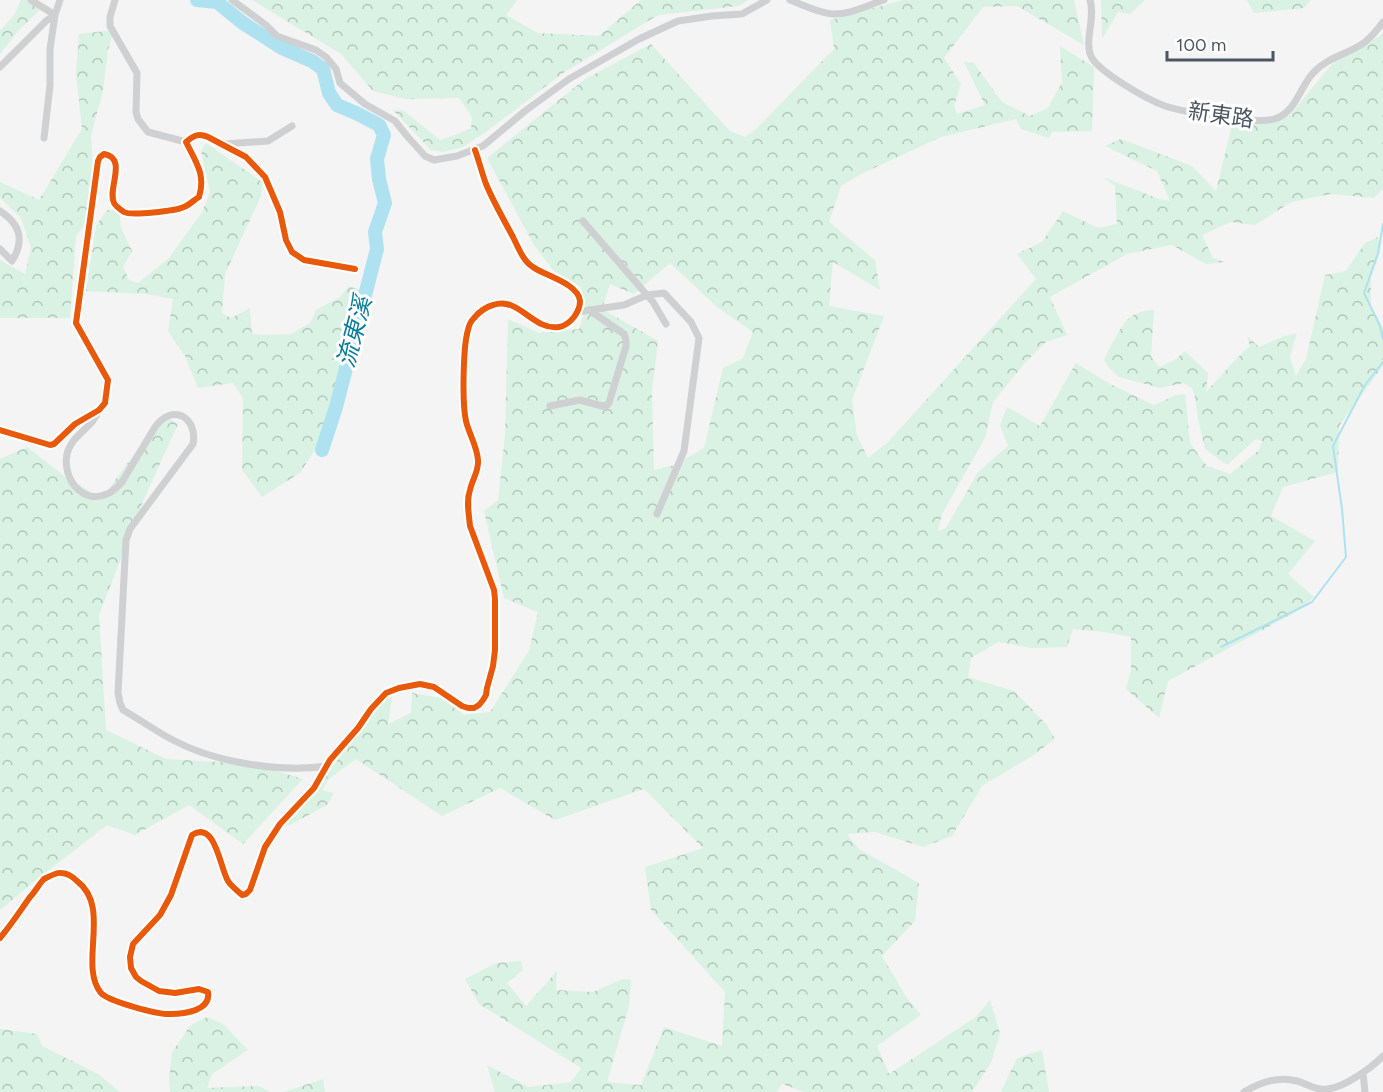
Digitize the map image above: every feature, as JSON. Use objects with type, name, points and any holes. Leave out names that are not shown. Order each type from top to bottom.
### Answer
[{"type":"street","points":[[31,0],[54,15]]},
{"type":"street","points":[[44,138],[50,85],[50,49],[54,15],[60,0]]},
{"type":"street","points":[[0,430],[50,445],[54,444],[75,424],[99,410],[105,403],[108,380],[76,323],[100,157],[104,154],[113,159],[116,166],[112,192],[114,204],[125,213],[141,214],[183,208],[199,197],[203,185],[200,170],[186,142],[148,132],[138,119],[136,74],[110,26],[115,0]]},
{"type":"street","points":[[232,0],[277,36],[316,50],[326,57],[336,69],[340,83],[365,104],[395,120],[425,156],[434,160],[475,150],[569,79],[639,39],[678,21],[742,14],[766,0]]},
{"type":"street","points":[[790,0],[823,13],[834,14],[884,0]]},
{"type":"street","name":"新東路","points":[[1090,0],[1093,16],[1089,49],[1093,59],[1101,68],[1143,96],[1165,106],[1254,121],[1276,119],[1286,113],[1313,73],[1332,59],[1364,43],[1383,21]]},
{"type":"street","points":[[0,67],[54,15]]},
{"type":"street","points":[[222,144],[268,141],[292,126]]},
{"type":"street","points":[[186,142],[193,135],[202,135],[246,157],[265,177],[280,212],[286,240],[292,252],[304,260],[355,269]]},
{"type":"street","points":[[0,938],[45,878],[60,872],[70,875],[84,886],[93,905],[93,970],[96,984],[105,997],[141,1009],[168,1014],[200,1008],[209,996],[206,990],[159,992],[136,976],[131,968],[130,957],[133,944],[160,915],[171,895],[192,835],[197,832],[206,833],[210,837],[228,881],[242,895],[248,893],[268,842],[280,824],[314,788],[330,760],[386,693],[420,684],[428,685],[468,708],[479,705],[486,695],[494,666],[495,598],[469,519],[469,491],[478,469],[478,462],[466,422],[467,331],[476,316],[498,303],[515,307],[539,323],[555,327],[568,323],[577,312],[580,303],[574,289],[533,267],[523,256],[486,184],[475,150]]},
{"type":"street","points":[[0,211],[14,224],[20,237],[19,250],[12,261],[0,249]]},
{"type":"street","points":[[583,221],[653,302],[666,324]]},
{"type":"street","points":[[577,312],[624,305],[647,295],[664,293],[691,322],[699,338],[684,451],[657,514]]},
{"type":"street","points":[[550,406],[580,400],[602,406],[609,403],[626,340],[624,334],[589,310]]},
{"type":"street","points":[[99,410],[97,418],[71,443],[67,453],[66,471],[71,482],[76,489],[89,496],[107,495],[116,489],[155,427],[166,416],[179,415],[185,418],[194,438],[193,444],[130,530],[126,540],[118,693],[123,710],[172,740],[221,759],[293,768],[309,769],[327,766]]},
{"type":"street","points":[[1244,1092],[1259,1084],[1278,1079],[1296,1081],[1316,1089],[1329,1089],[1363,1073],[1383,1056]]},
{"type":"street","points":[[1363,1073],[1365,1092]]},
{"type":"green space","points":[[21,0],[31,0],[39,11],[18,31],[0,54],[0,31],[14,15]]},
{"type":"green space","points":[[252,0],[517,0],[506,15],[538,33],[599,36],[641,0],[748,0],[739,6],[658,15],[563,73],[463,147],[443,152],[431,150],[393,110],[404,111],[440,140],[471,129],[472,117],[459,98],[406,99],[373,91],[341,54]]},
{"type":"green space","points":[[903,0],[1074,0],[1084,45],[1017,6],[983,7],[944,58],[961,84],[954,106],[957,114],[985,105],[964,62],[974,63],[1002,102],[1030,116],[1048,108],[1062,82],[1060,46],[1094,67],[1092,131],[1052,132],[1049,138],[1021,129],[1016,119],[941,137],[861,174],[841,186],[829,222],[875,260],[880,290],[833,262],[829,306],[884,316],[852,400],[857,436],[868,458],[888,442],[1036,279],[1017,254],[1042,242],[1063,211],[1098,228],[1117,224],[1115,186],[1103,177],[1159,199],[1170,201],[1157,171],[1105,146],[1121,139],[1192,166],[1216,191],[1232,125],[1276,122],[1290,115],[1332,64],[1383,34],[1383,189],[1374,198],[1331,194],[1291,202],[1255,225],[1231,222],[1202,235],[1213,258],[1224,262],[1206,264],[1172,245],[1127,254],[1050,297],[1067,335],[1046,342],[1023,365],[993,402],[985,438],[942,514],[938,531],[946,528],[978,472],[1008,446],[1000,425],[1007,407],[1040,426],[1076,363],[1110,384],[1154,405],[1176,395],[1185,394],[1190,443],[1207,466],[1230,474],[1259,450],[1262,441],[1256,439],[1227,465],[1205,449],[1192,388],[1184,383],[1160,388],[1119,377],[1109,368],[1104,360],[1122,327],[1134,315],[1154,310],[1151,357],[1160,367],[1176,359],[1185,351],[1208,373],[1206,392],[1250,346],[1247,336],[1259,347],[1297,333],[1290,357],[1296,376],[1306,359],[1325,275],[1346,271],[1365,243],[1378,237],[1380,252],[1371,278],[1371,306],[1383,328],[1383,366],[1339,426],[1338,472],[1283,487],[1271,516],[1315,541],[1288,574],[1314,597],[1296,612],[1168,681],[1159,718],[1126,689],[1131,671],[1131,637],[1073,629],[1067,647],[1032,648],[998,642],[971,658],[968,677],[1014,691],[1047,725],[1055,739],[1032,756],[982,786],[952,836],[923,847],[875,832],[847,834],[859,849],[919,883],[915,921],[882,956],[907,998],[921,1015],[877,1046],[889,1074],[976,1017],[990,1000],[1000,1033],[991,1063],[972,1092],[805,1092],[782,1084],[777,1092],[495,1092],[487,1065],[529,1087],[571,1082],[581,1068],[479,1004],[465,979],[496,963],[521,961],[523,970],[507,983],[526,1006],[557,971],[556,990],[593,992],[623,979],[631,980],[629,1006],[607,1082],[641,1085],[664,1027],[722,1046],[725,992],[651,910],[645,867],[703,848],[644,789],[555,820],[500,788],[442,816],[356,759],[330,778],[322,790],[334,793],[327,805],[282,827],[318,787],[358,732],[385,700],[392,697],[388,724],[411,713],[412,693],[441,698],[464,715],[490,712],[529,651],[538,612],[504,598],[484,511],[498,500],[505,435],[508,319],[539,333],[579,329],[585,311],[581,287],[554,271],[534,245],[487,158],[585,79],[651,44],[730,131],[745,137],[756,129],[834,49],[830,20]],"holes":[[[670,263],[717,307],[753,332],[743,358],[723,368],[704,448],[675,465],[654,470],[652,390],[658,341],[602,309],[610,284],[634,294]]]},
{"type":"green space","points":[[1101,0],[1145,0],[1130,14],[1118,12],[1102,39]]},
{"type":"green space","points":[[1247,0],[1311,0],[1304,8],[1254,13]]},
{"type":"green space","points":[[114,30],[108,50],[103,91],[91,135],[95,211],[76,236],[70,318],[0,318],[0,260],[25,274],[31,248],[21,218],[0,198],[0,182],[39,200],[82,129],[76,73],[79,34]]},
{"type":"green space","points":[[206,143],[262,182],[261,196],[225,274],[222,313],[231,318],[250,308],[252,334],[291,334],[310,323],[316,310],[340,297],[349,286],[359,290],[344,404],[300,473],[262,497],[242,470],[243,398],[233,383],[198,388],[185,356],[168,331],[173,299],[146,294],[86,291],[96,226],[107,210],[119,210],[121,228],[132,251],[123,267],[129,280],[138,283],[169,258],[202,212],[210,192],[201,151]]},
{"type":"green space","points":[[163,415],[178,424],[144,499],[99,615],[106,730],[166,759],[254,764],[303,779],[243,844],[189,805],[135,835],[107,825],[0,910],[0,459],[27,447],[67,478],[102,498]]},
{"type":"green space","points":[[207,1017],[223,1024],[248,1050],[212,1074],[207,1088],[259,1086],[270,1092],[170,1092],[172,1052],[190,1026]]},
{"type":"green space","points":[[0,1029],[37,1034],[42,1046],[98,1074],[120,1092],[0,1092]]},
{"type":"green space","points":[[1042,1050],[1049,1092],[1001,1092],[1017,1058]]},
{"type":"green space","points":[[323,1079],[325,1092],[284,1092]]},
{"type":"waterway","name":"流東溪","points":[[197,0],[217,2],[243,23],[282,48],[312,61],[323,69],[329,93],[337,105],[379,125],[384,135],[377,159],[385,203],[375,232],[377,249],[336,407],[322,450]]},
{"type":"waterway","points":[[1383,224],[1378,253],[1364,293],[1380,326],[1383,339]]},
{"type":"waterway","points":[[1221,647],[1312,602],[1346,557],[1333,446],[1365,385],[1383,362]]},
{"type":"cycle path","points":[[0,430],[50,445],[54,444],[75,424],[99,410],[105,403],[108,380],[76,323],[98,161],[104,154],[115,161],[114,203],[124,212],[153,213],[179,209],[199,197],[201,189],[201,175],[186,142],[197,135],[208,137],[246,157],[265,177],[280,212],[286,240],[292,252],[304,260],[355,269]]},
{"type":"cycle path","points":[[0,938],[44,879],[57,873],[68,874],[87,892],[92,906],[94,920],[92,967],[101,993],[134,1007],[164,1014],[195,1010],[205,1003],[208,992],[199,989],[175,993],[159,991],[136,977],[131,968],[130,957],[133,944],[160,915],[171,895],[192,835],[200,832],[207,834],[216,848],[228,881],[242,895],[246,894],[250,890],[265,847],[280,824],[314,788],[330,760],[386,693],[420,684],[434,687],[468,708],[474,708],[483,700],[495,650],[495,599],[494,590],[470,526],[469,494],[478,464],[476,450],[466,421],[464,402],[464,361],[468,328],[473,319],[483,310],[502,304],[511,305],[541,324],[550,327],[561,326],[574,317],[580,301],[574,289],[533,267],[524,258],[489,191],[475,150]]}]
